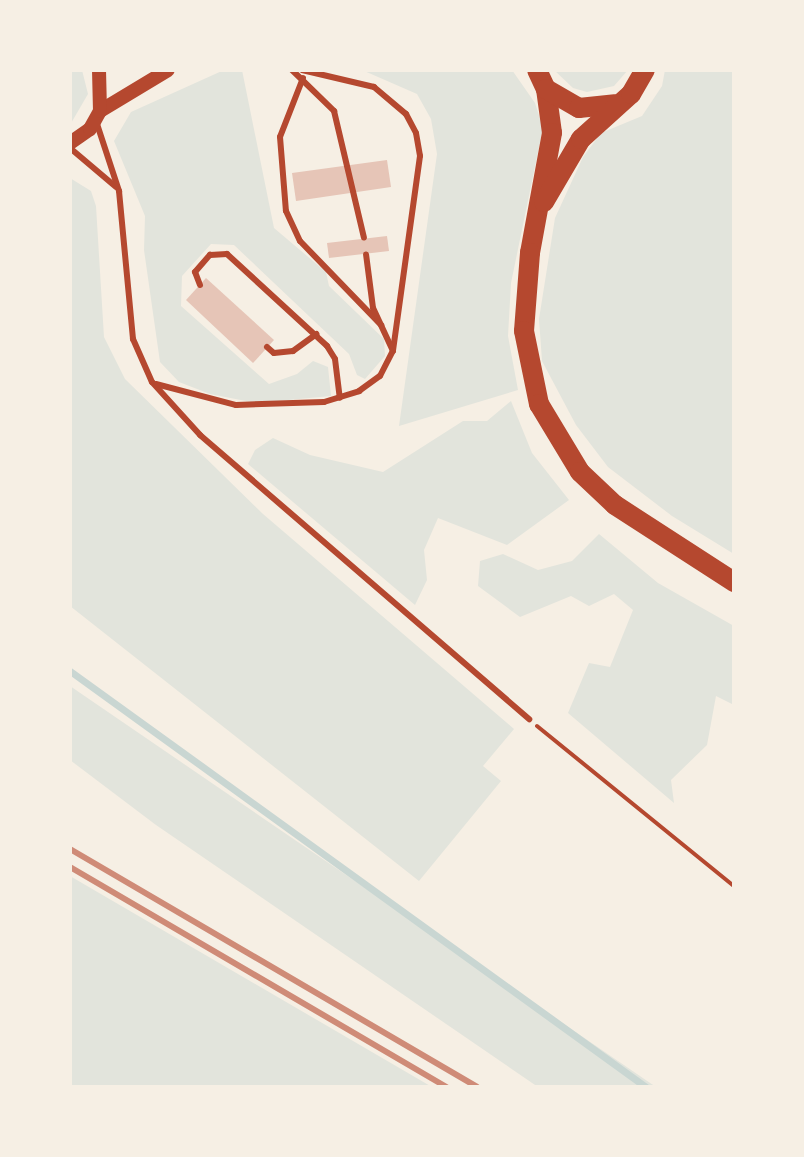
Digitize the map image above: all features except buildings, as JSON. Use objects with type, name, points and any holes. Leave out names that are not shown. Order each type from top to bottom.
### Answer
[{"type":"main road","points":[[538,212],[581,139],[631,94],[645,70]]},
{"type":"main road","points":[[542,79],[579,108],[617,104]]},
{"type":"main road","points":[[542,79],[552,133],[538,212],[524,331],[539,404],[580,472],[615,505],[734,582]]},
{"type":"street","points":[[98,116],[99,70]]},
{"type":"street","points":[[70,146],[98,116],[168,70]]},
{"type":"lane","points":[[292,70],[334,111],[364,238]]},
{"type":"lane","points":[[152,382],[236,405],[340,398],[380,376],[393,351],[420,156],[416,133],[406,114],[374,87],[302,70]]},
{"type":"lane","points":[[303,78],[280,137],[286,211],[300,241],[385,329]]},
{"type":"lane","points":[[98,116],[119,191],[133,339],[152,382],[200,435],[529,719]]},
{"type":"lane","points":[[70,146],[119,191]]},
{"type":"lane","points":[[200,285],[195,272],[210,255],[227,254],[316,334],[335,359],[340,398]]},
{"type":"lane","points":[[366,254],[373,308],[393,351]]},
{"type":"lane","points":[[267,347],[274,353],[293,351],[316,334]]},
{"type":"path","points":[[529,719],[734,886]]},
{"type":"shaded area","points":[[70,70],[82,70],[88,94],[70,125]]},
{"type":"shaded area","points":[[224,70],[242,70],[274,228],[326,272],[329,286],[384,339],[385,356],[365,379],[357,375],[349,354],[234,245],[211,244],[182,276],[181,306],[269,384],[297,374],[313,361],[328,367],[331,396],[256,403],[210,394],[179,382],[160,362],[144,250],[145,216],[114,141],[131,112]]},
{"type":"shaded area","points":[[362,70],[512,70],[535,103],[543,128],[511,283],[508,336],[518,390],[399,426],[437,154],[431,119],[417,94]]},
{"type":"shaded area","points":[[554,70],[628,70],[614,86],[587,92],[573,88]]},
{"type":"shaded area","points":[[665,70],[734,70],[734,554],[672,516],[608,467],[576,425],[542,361],[539,319],[555,218],[583,157],[601,133],[642,116],[662,86]]},
{"type":"shaded area","points":[[70,178],[91,191],[96,206],[104,337],[125,379],[263,514],[514,729],[483,766],[501,781],[419,881],[70,606]]},
{"type":"shaded area","points":[[511,401],[532,453],[569,500],[507,545],[438,518],[424,550],[427,580],[415,605],[248,464],[255,450],[273,438],[310,455],[383,472],[463,421],[487,421]]},
{"type":"shaded area","points":[[599,534],[658,583],[734,626],[734,705],[716,696],[707,745],[671,780],[674,803],[568,713],[589,663],[610,667],[633,610],[614,594],[589,606],[571,596],[520,617],[478,586],[480,561],[503,554],[538,570],[572,561]]},
{"type":"shaded area","points":[[70,686],[656,1087],[538,1087],[156,825],[70,760]]},
{"type":"shaded area","points":[[70,876],[432,1087],[70,1087]]},
{"type":"waterway","points":[[70,671],[646,1087]]},
{"type":"railway","points":[[70,849],[477,1087]]},
{"type":"railway","points":[[70,867],[447,1087]]}]
